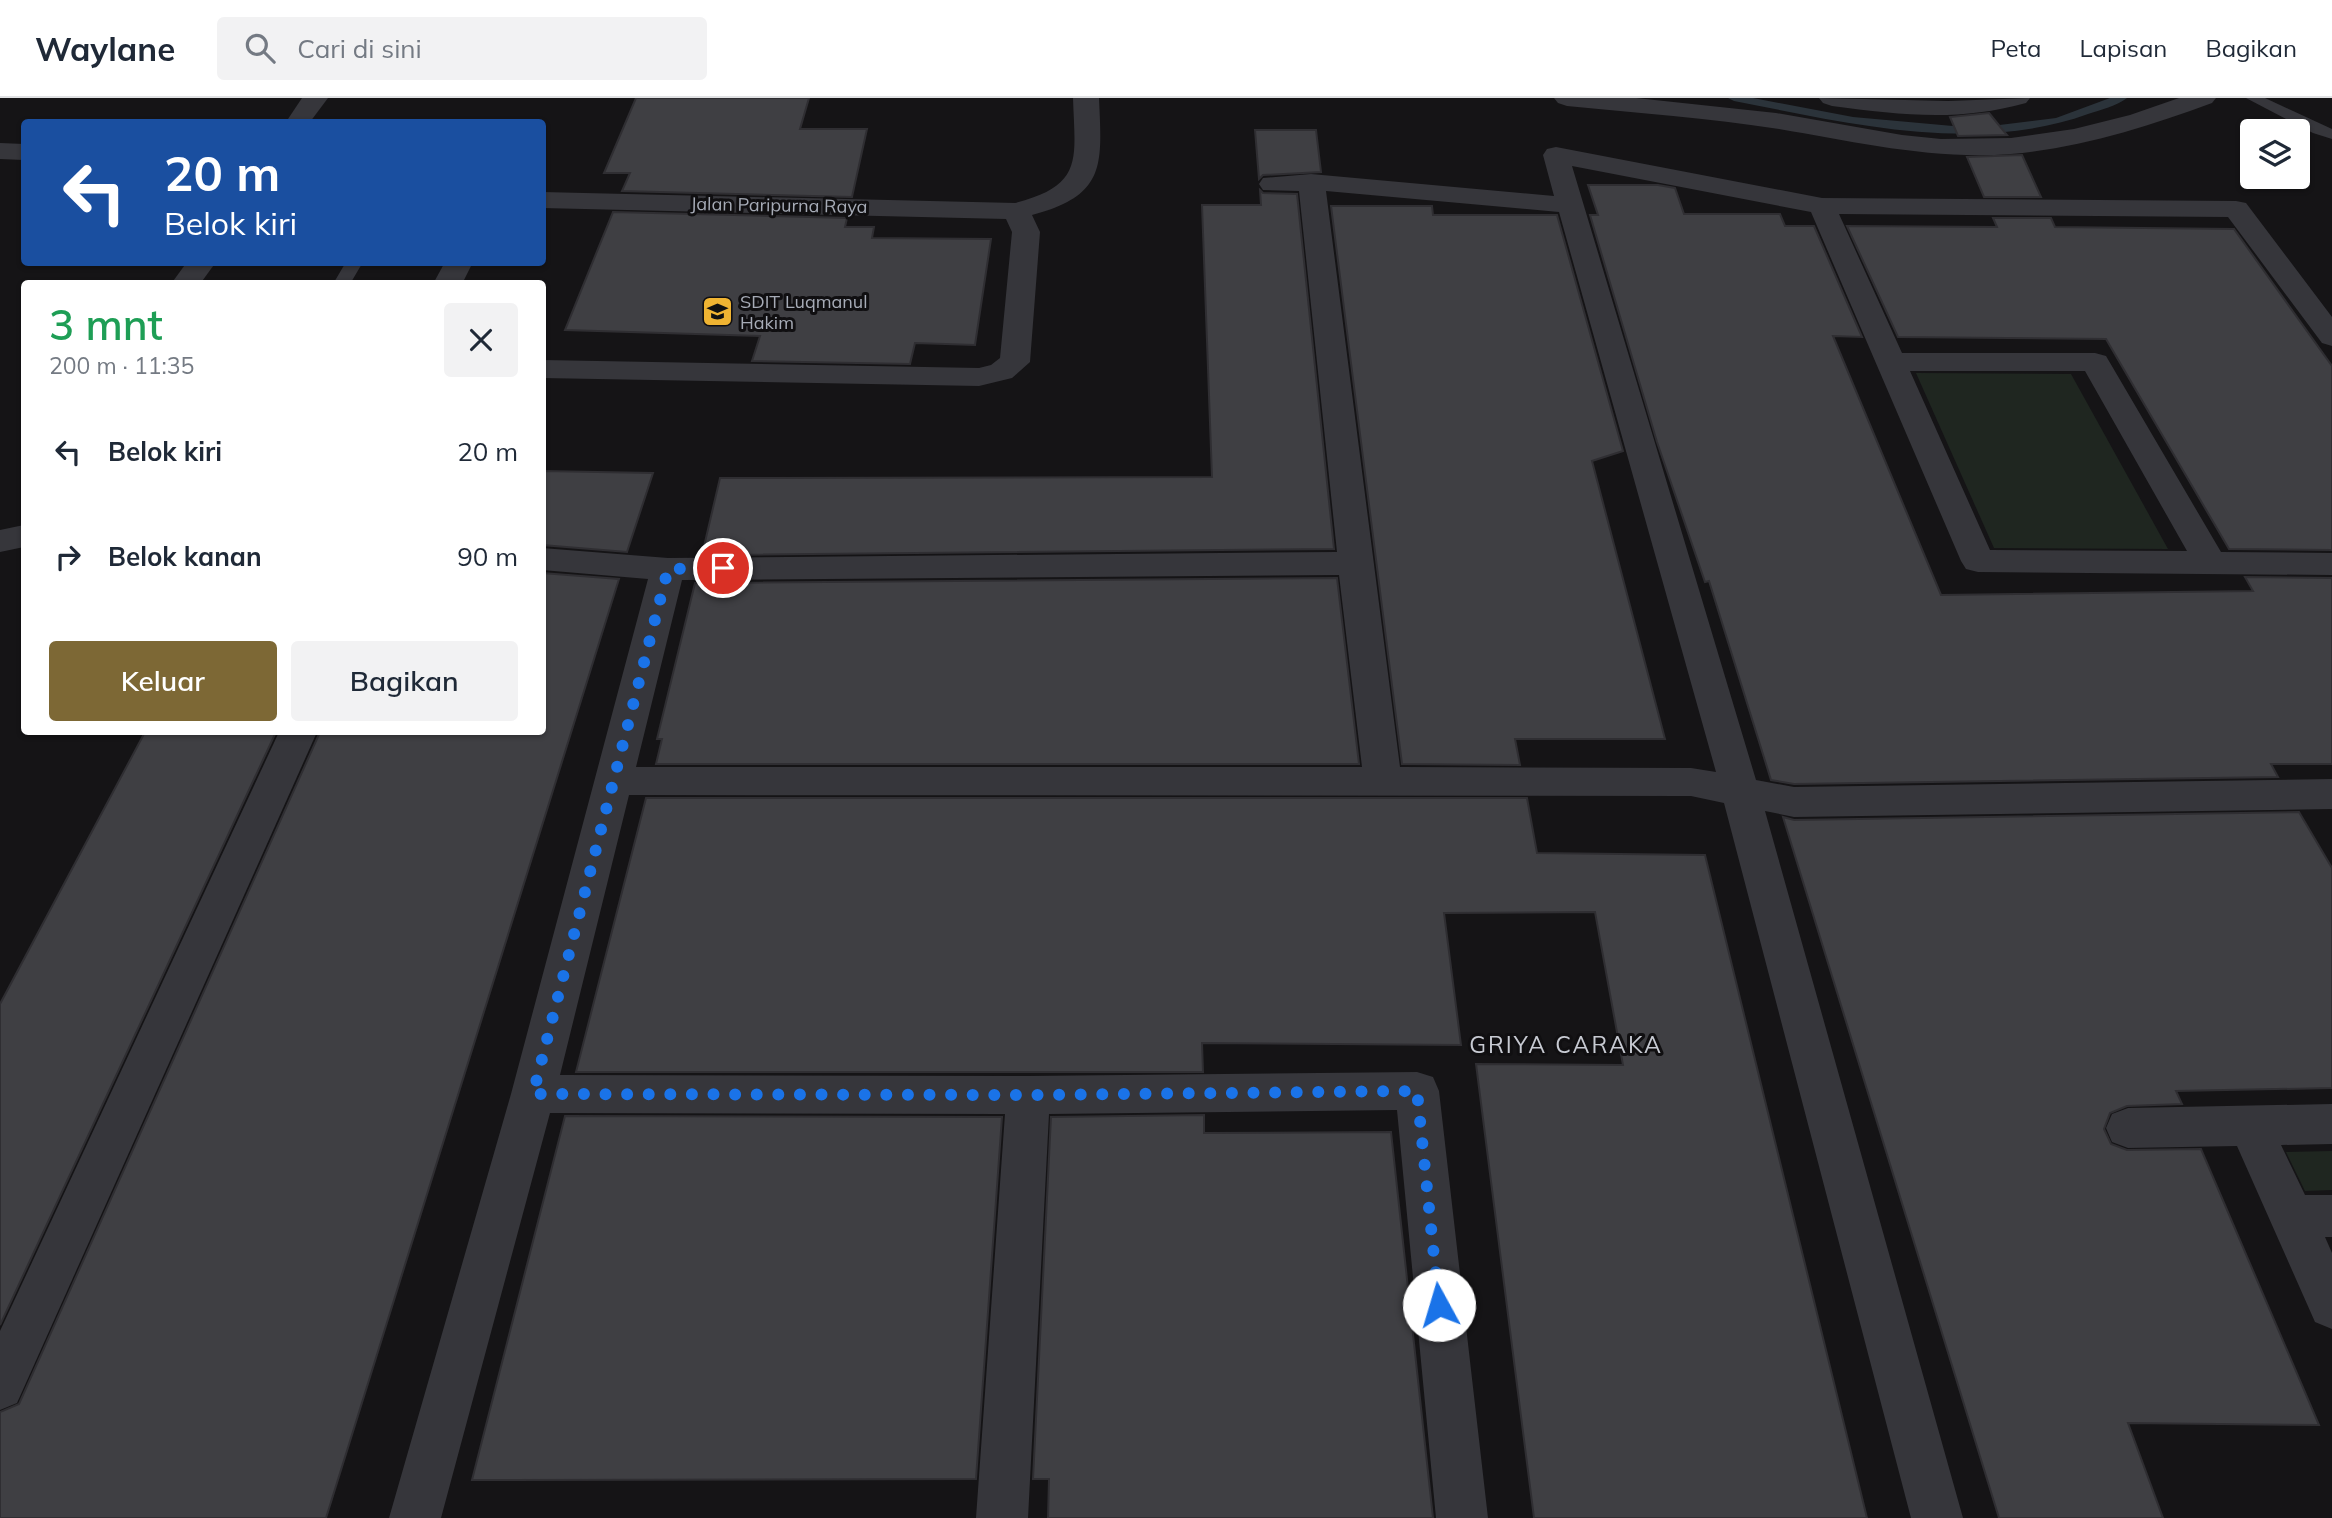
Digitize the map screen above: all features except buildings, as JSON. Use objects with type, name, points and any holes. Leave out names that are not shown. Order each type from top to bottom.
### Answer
[{"type":"street","points":[[300,119],[315,98]]},
{"type":"street","name":"Jalan Paripurna Raya","points":[[546,200],[1016,211],[1058,198],[1079,182],[1087,161],[1086,98]]},
{"type":"street","points":[[1567,98],[1776,121],[1902,143],[1976,147],[2011,146],[2107,130],[2203,98]]},
{"type":"street","points":[[1832,98],[1947,109],[1973,108],[2008,99]]},
{"type":"street","points":[[0,151],[21,152]]},
{"type":"street","points":[[1937,1518],[1740,790],[1568,205],[1556,155],[1822,206],[2236,209],[2332,337]]},
{"type":"street","points":[[1311,182],[1354,563],[1383,780]]},
{"type":"street","points":[[1272,184],[1311,182],[1568,205]]},
{"type":"street","points":[[1822,206],[1978,561],[2332,564]]},
{"type":"street","points":[[546,369],[979,377],[992,375],[1015,362],[1026,232],[1016,211]]},
{"type":"street","points":[[188,280],[199,266]]},
{"type":"street","points":[[1890,362],[2095,362],[2211,563]]},
{"type":"street","points":[[0,541],[21,537]]},
{"type":"street","points":[[546,559],[668,569],[1354,563]]},
{"type":"street","points":[[415,1518],[533,1094],[668,569]]},
{"type":"street","points":[[0,1386],[297,735]]},
{"type":"street","points":[[614,781],[1691,782],[1794,802],[2332,794]]},
{"type":"street","points":[[533,1094],[1028,1095],[1417,1091],[1462,1518]]},
{"type":"street","points":[[1002,1518],[1028,1095]]},
{"type":"street","points":[[2128,1128],[2332,1124]]},
{"type":"street","points":[[2251,1127],[2313,1216],[2332,1306]]},
{"type":"lane","points":[[2253,98],[2318,130],[2332,134]]},
{"type":"shaded area","points":[[1916,373],[2071,374],[2168,549],[1994,548]]},
{"type":"shaded area","points":[[2332,1151],[2332,1190],[2305,1191],[2286,1152]]},
{"type":"waterway","points":[[1734,98],[1853,120],[1975,132],[2058,121],[2121,98]]},
{"type":"place","name":"SDIT Luqmanul Hakim","points":[[717,311]]},
{"type":"district","name":"GRIYA CARAKA","points":[[1566,1044]]},
{"type":"route","points":[[723,568],[668,569],[533,1094],[1028,1095],[1417,1091],[1439,1305]]}]
